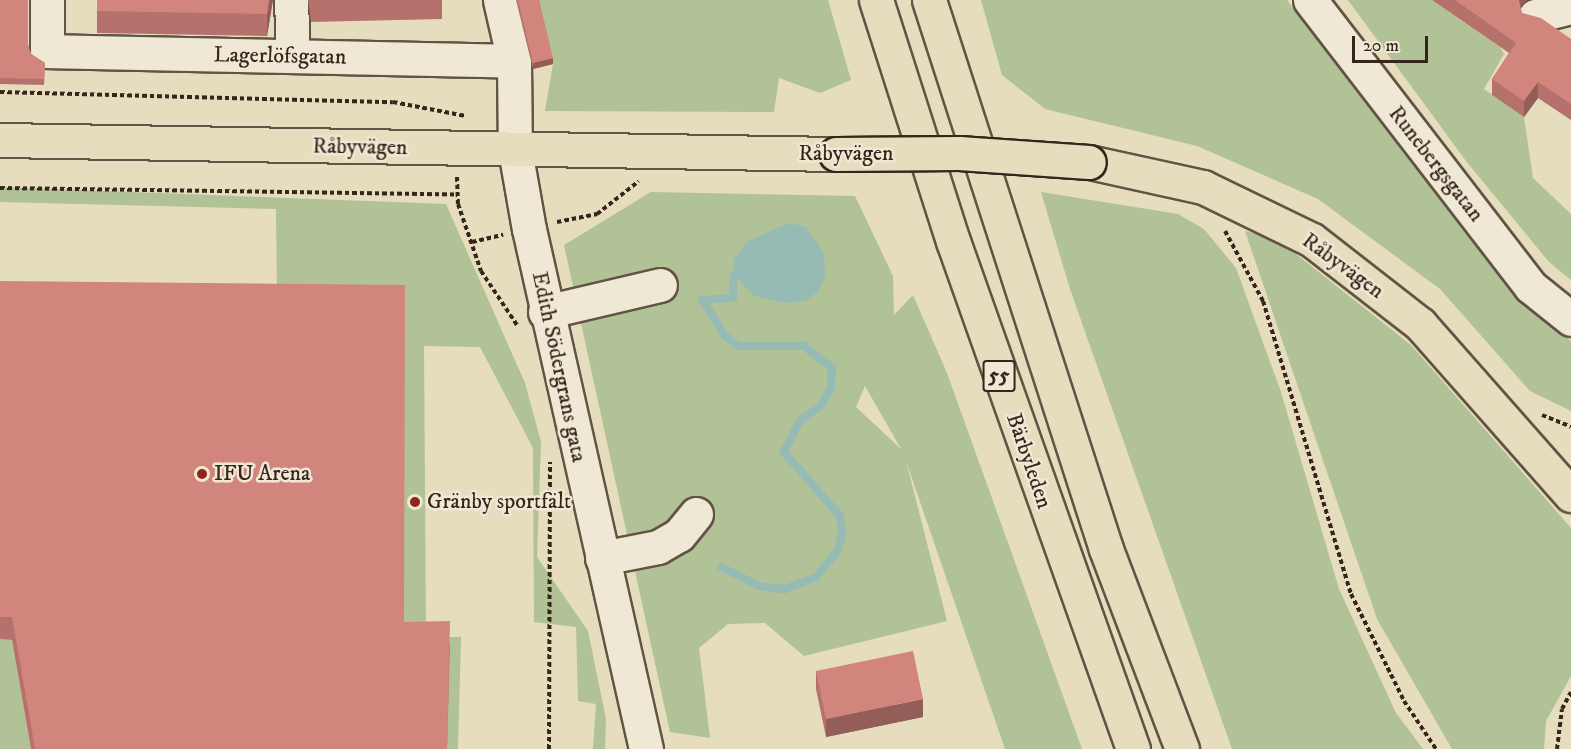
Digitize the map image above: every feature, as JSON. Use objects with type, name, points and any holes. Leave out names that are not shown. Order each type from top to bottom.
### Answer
[{"type":"main road","name":"Bärbyleden","points":[[876,0],[953,241],[1132,749]]},
{"type":"main road","name":"Bärbyleden","points":[[929,0],[1106,549],[1182,749]]},
{"type":"main road","name":"Råbyvägen","points":[[0,140],[458,149],[516,137],[836,154],[959,153],[1089,162],[1203,186],[1312,240],[1420,324],[1571,494]]},
{"type":"street","name":"Lagerlöfsgatan","points":[[47,0],[46,51],[514,61]]},
{"type":"street","points":[[291,0],[293,56]]},
{"type":"street","points":[[500,0],[514,61],[516,137]]},
{"type":"street","name":"Runebergsgatan","points":[[1310,0],[1531,287],[1571,320]]},
{"type":"street","points":[[1535,16],[1571,7]]},
{"type":"street","name":"Edith Södergrans gata","points":[[516,137],[529,229],[534,323],[602,558],[646,749]]},
{"type":"street","points":[[534,323],[622,290],[660,285]]},
{"type":"street","points":[[602,558],[658,547],[680,535],[696,514]]},
{"type":"path","points":[[0,92],[393,102],[471,117]]},
{"type":"path","points":[[459,116],[457,194],[481,271],[534,323]]},
{"type":"path","points":[[472,242],[597,213],[636,182],[647,179]]},
{"type":"path","points":[[0,188],[457,194]]},
{"type":"path","points":[[1219,226],[1246,263],[1263,301],[1351,594],[1404,701],[1436,749]]},
{"type":"path","points":[[549,749],[550,459]]},
{"type":"path","points":[[1557,749],[1562,709],[1571,692]]},
{"type":"green space","points":[[537,0],[828,0],[851,80],[820,93],[779,78],[774,112],[545,111],[553,64]]},
{"type":"green space","points":[[981,0],[1287,0],[1374,114],[1550,324],[1571,341],[1571,411],[1530,391],[1440,289],[1318,199],[1197,146],[1045,109],[1002,75]]},
{"type":"green space","points":[[1348,0],[1432,0],[1500,47],[1504,54],[1484,89],[1524,117],[1533,178],[1571,214],[1571,280],[1549,262],[1466,161]]},
{"type":"green space","name":"Gränby sportfält","points":[[0,187],[446,204],[525,383],[541,442],[537,557],[588,631],[606,719],[605,749],[593,749],[596,704],[578,701],[576,627],[534,622],[533,448],[480,347],[424,346],[426,637],[461,637],[458,749],[447,749],[277,298],[276,209],[0,202]]},
{"type":"green space","points":[[651,192],[855,196],[893,276],[894,315],[913,295],[947,373],[1082,749],[1005,749],[906,461],[947,621],[804,656],[765,623],[728,624],[699,648],[710,738],[670,732],[564,245]],"holes":[[[865,386],[901,449],[856,407]]]},
{"type":"green space","points":[[1041,192],[1178,214],[1204,229],[1236,268],[1281,392],[1339,589],[1396,713],[1423,749],[1232,749],[1070,289]]},
{"type":"green space","points":[[1245,231],[1277,239],[1411,345],[1571,528],[1571,676],[1546,721],[1544,749],[1452,749],[1377,619]]},
{"type":"green space","points":[[0,639],[12,640],[31,749],[0,749]]},
{"type":"water","points":[[789,223],[806,227],[824,253],[825,276],[818,292],[805,301],[787,303],[754,296],[734,275],[734,259],[748,241]]},
{"type":"building","points":[[0,0],[28,0],[28,45],[31,54],[45,63],[44,79],[0,78]]},
{"type":"building","points":[[97,0],[269,0],[267,14],[97,11]]},
{"type":"building","points":[[518,0],[539,0],[553,58],[533,63]]},
{"type":"building","points":[[1455,0],[1519,0],[1522,13],[1541,18],[1571,39],[1571,104],[1538,82],[1524,101],[1492,79],[1516,43]]},
{"type":"building","name":"IFU Arena","points":[[0,281],[405,285],[404,622],[450,621],[447,749],[35,749],[12,617],[0,617]]},
{"type":"building","points":[[913,651],[923,699],[826,719],[816,671]]},
{"type":"waterway","points":[[721,567],[759,586],[785,589],[816,577],[837,552],[842,534],[840,516],[784,452],[800,421],[820,406],[831,388],[832,368],[804,346],[738,346],[725,335],[702,300],[733,298],[734,275]]},
{"type":"place","name":"IFU Arena","points":[[202,474]]},
{"type":"place","name":"Gränby sportfält","points":[[415,502]]}]
